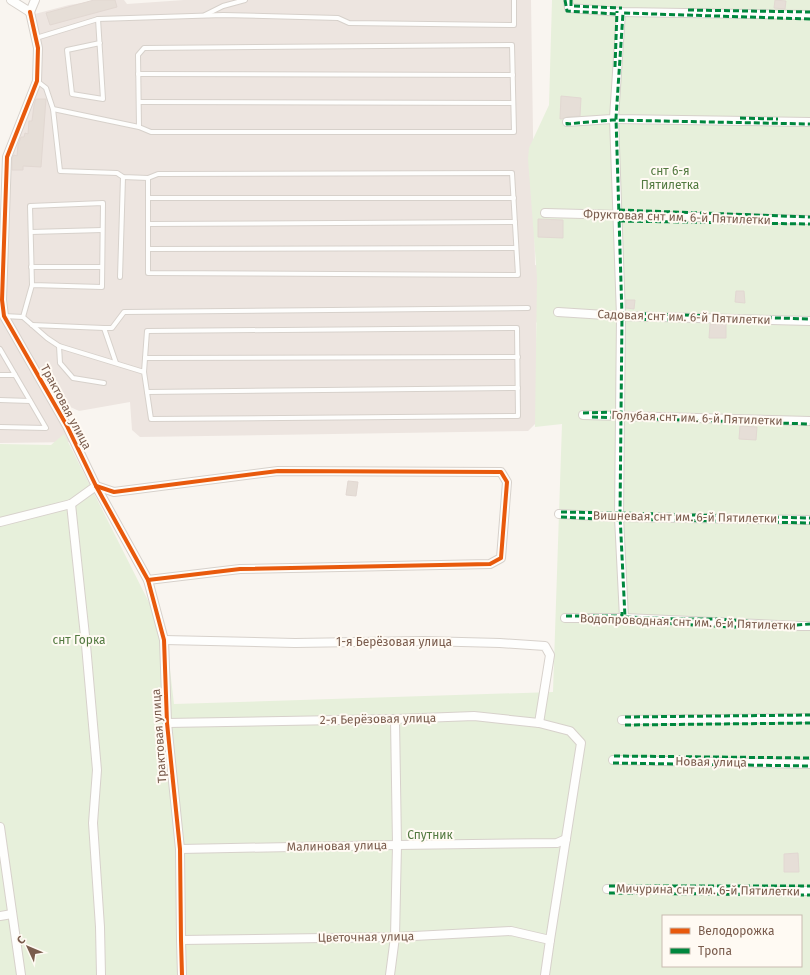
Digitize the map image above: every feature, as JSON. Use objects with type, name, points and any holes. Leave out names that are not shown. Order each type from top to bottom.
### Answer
[{"type":"street","points":[[11,0],[30,12],[35,0]]},
{"type":"street","points":[[568,0],[569,8],[621,12],[810,15]]},
{"type":"street","name":"Трактовая улица","points":[[30,12],[38,48],[37,82],[7,157],[3,190],[1,300],[4,316],[67,426],[96,486],[148,580],[164,640],[167,723],[180,849],[182,975]]},
{"type":"street","points":[[621,12],[614,118],[621,316],[619,516],[624,618]]},
{"type":"street","points":[[567,122],[614,118],[810,122]]},
{"type":"street","name":"Фруктовая снт им. 6-й Пятилетки","points":[[545,213],[810,220]]},
{"type":"street","name":"Садовая снт им. 6-й Пятилетки","points":[[558,312],[621,316],[810,320]]},
{"type":"street","name":"Голубая снт им. 6-й Пятилетки","points":[[583,415],[810,422]]},
{"type":"street","points":[[0,522],[71,504],[96,486],[114,492],[278,471],[501,472],[507,482],[501,558],[490,564],[240,569],[148,580]]},
{"type":"street","points":[[71,504],[86,645],[97,770],[93,823],[100,927],[101,975]]},
{"type":"street","name":"Вишневая снт им. 6-й Пятилетки","points":[[559,514],[810,520]]},
{"type":"street","name":"Водопроводная снт им. 6-й Пятилетки","points":[[565,618],[624,618],[810,626]]},
{"type":"street","name":"1-я Берёзовая улица","points":[[164,640],[294,643],[423,641],[544,646],[550,655],[539,723]]},
{"type":"street","name":"2-я Берёзовая улица","points":[[167,723],[474,716],[539,723],[570,731],[581,743],[566,839]]},
{"type":"street","points":[[622,720],[810,718]]},
{"type":"street","points":[[390,975],[395,937],[397,845],[395,719]]},
{"type":"street","name":"Новая улица","points":[[613,760],[810,764]]},
{"type":"street","points":[[0,829],[20,975]]},
{"type":"street","points":[[545,975],[566,839]]},
{"type":"street","name":"Малиновая улица","points":[[180,849],[557,843],[566,839]]},
{"type":"street","name":"Мичурина снт им. 6-й Пятилетки","points":[[607,889],[810,891]]},
{"type":"street","points":[[0,916],[12,914]]},
{"type":"street","name":"Цветочная улица","points":[[181,940],[395,937],[511,931],[550,940]]},
{"type":"lane","points":[[203,16],[223,6],[246,0]]},
{"type":"lane","points":[[36,38],[98,18],[223,15],[338,18],[349,23],[514,25],[514,0]]},
{"type":"lane","points":[[98,18],[100,43],[103,99],[72,94],[67,50],[100,43]]},
{"type":"lane","points":[[53,109],[139,127],[151,132],[514,132],[512,45],[144,48],[138,55],[139,127]]},
{"type":"lane","points":[[138,74],[513,75]]},
{"type":"lane","points":[[37,82],[46,88],[53,109],[60,171],[116,173],[123,178],[148,178],[158,174],[512,173],[518,275],[148,273],[148,178]]},
{"type":"lane","points":[[139,102],[513,103]]},
{"type":"lane","points":[[120,277],[123,178]]},
{"type":"lane","points":[[148,198],[514,198]]},
{"type":"lane","points":[[22,317],[32,285],[30,206],[103,203],[102,287],[32,285]]},
{"type":"lane","points":[[148,224],[515,222]]},
{"type":"lane","points":[[31,232],[102,230]]},
{"type":"lane","points":[[148,249],[516,248]]},
{"type":"lane","points":[[31,267],[102,267]]},
{"type":"lane","points":[[31,325],[112,328],[124,312],[528,308]]},
{"type":"lane","points":[[4,316],[22,317],[59,346],[144,372]]},
{"type":"lane","points":[[104,328],[116,363]]},
{"type":"lane","points":[[517,328],[518,357],[518,416],[151,419],[144,372],[147,330],[517,328]]},
{"type":"lane","points":[[59,346],[60,363],[73,378],[104,383]]},
{"type":"lane","points":[[0,349],[46,428],[0,427]]},
{"type":"lane","points":[[145,358],[518,357]]},
{"type":"lane","points":[[0,375],[15,375]]},
{"type":"lane","points":[[147,392],[518,388]]},
{"type":"lane","points":[[0,400],[30,401]]},
{"type":"shaded area","points":[[101,0],[124,0],[127,4],[184,0],[531,0],[535,265],[540,266],[546,313],[536,323],[539,420],[528,431],[140,437],[132,430],[130,402],[79,411],[66,405],[55,403],[75,442],[0,443],[0,279],[7,157],[37,81],[31,15],[69,5]]},
{"type":"green space","points":[[552,0],[810,0],[810,975],[0,975],[0,444],[51,445],[64,434],[166,636],[174,704],[553,692],[562,424],[535,427],[537,277],[528,159],[529,148],[549,105]]},
{"type":"building","points":[[94,0],[115,0],[117,7],[50,25],[46,13]]},
{"type":"building","points":[[775,0],[786,1],[785,9],[774,8]]},
{"type":"building","points":[[561,96],[581,98],[580,116],[560,119]]},
{"type":"building","points":[[36,99],[46,99],[41,167],[23,166],[23,170],[12,170],[12,158],[14,155],[17,156],[18,145],[21,137],[24,137],[25,133],[28,134],[29,121],[32,121]]},
{"type":"building","points":[[538,219],[563,220],[563,238],[538,237]]},
{"type":"building","points":[[736,291],[744,291],[745,303],[735,302]]},
{"type":"building","points":[[626,300],[635,300],[634,309],[626,308]]},
{"type":"building","points":[[710,324],[726,324],[726,338],[709,338]]},
{"type":"building","points":[[740,426],[757,427],[756,440],[739,439]]},
{"type":"building","points":[[348,481],[358,482],[356,496],[346,495]]},
{"type":"building","points":[[798,853],[799,872],[784,872],[784,854]]},
{"type":"marked path","points":[[565,0],[567,11],[617,14]]},
{"type":"marked path","points":[[571,0],[571,6],[622,8]]},
{"type":"marked path","points":[[688,10],[810,12]]},
{"type":"marked path","points":[[615,67],[617,11]]},
{"type":"marked path","points":[[810,19],[623,13],[616,118],[622,316],[620,515],[625,617],[719,619],[797,625],[810,624]]},
{"type":"marked path","points":[[740,118],[778,119]]},
{"type":"marked path","points":[[567,122],[567,124],[612,120],[810,124]]},
{"type":"marked path","points":[[619,210],[810,217]]},
{"type":"marked path","points":[[619,221],[810,224]]},
{"type":"marked path","points":[[622,313],[810,319]]},
{"type":"marked path","points":[[622,319],[678,320]]},
{"type":"marked path","points":[[583,413],[618,412]]},
{"type":"marked path","points":[[592,417],[618,418]]},
{"type":"marked path","points":[[621,418],[810,424]]},
{"type":"marked path","points":[[561,512],[618,513]]},
{"type":"marked path","points":[[620,513],[810,518]]},
{"type":"marked path","points":[[561,517],[618,520]]},
{"type":"marked path","points":[[620,519],[810,523]]},
{"type":"marked path","points":[[566,616],[622,616],[622,609]]},
{"type":"marked path","points":[[594,621],[634,622]]},
{"type":"marked path","points":[[660,623],[730,627],[772,627]]},
{"type":"marked path","points":[[625,717],[810,715]]},
{"type":"marked path","points":[[625,725],[810,723]]},
{"type":"marked path","points":[[614,756],[810,758]]},
{"type":"marked path","points":[[613,763],[810,766]]},
{"type":"marked path","points":[[609,886],[810,886]]},
{"type":"marked path","points":[[609,893],[810,895]]},
{"type":"cycle path","points":[[30,12],[38,48],[37,81],[7,157],[2,300],[4,316],[67,426],[96,486],[148,580],[164,640],[167,723],[180,849],[182,975]]},
{"type":"cycle path","points":[[96,486],[114,492],[278,471],[501,472],[507,482],[501,558],[490,564],[240,569],[148,580]]},
{"type":"park label","name":"снт 6-я Пятилетка","points":[[670,178]]},
{"type":"park label","name":"снт Горка","points":[[79,640]]},
{"type":"park label","name":"Спутник","points":[[430,835]]}]
